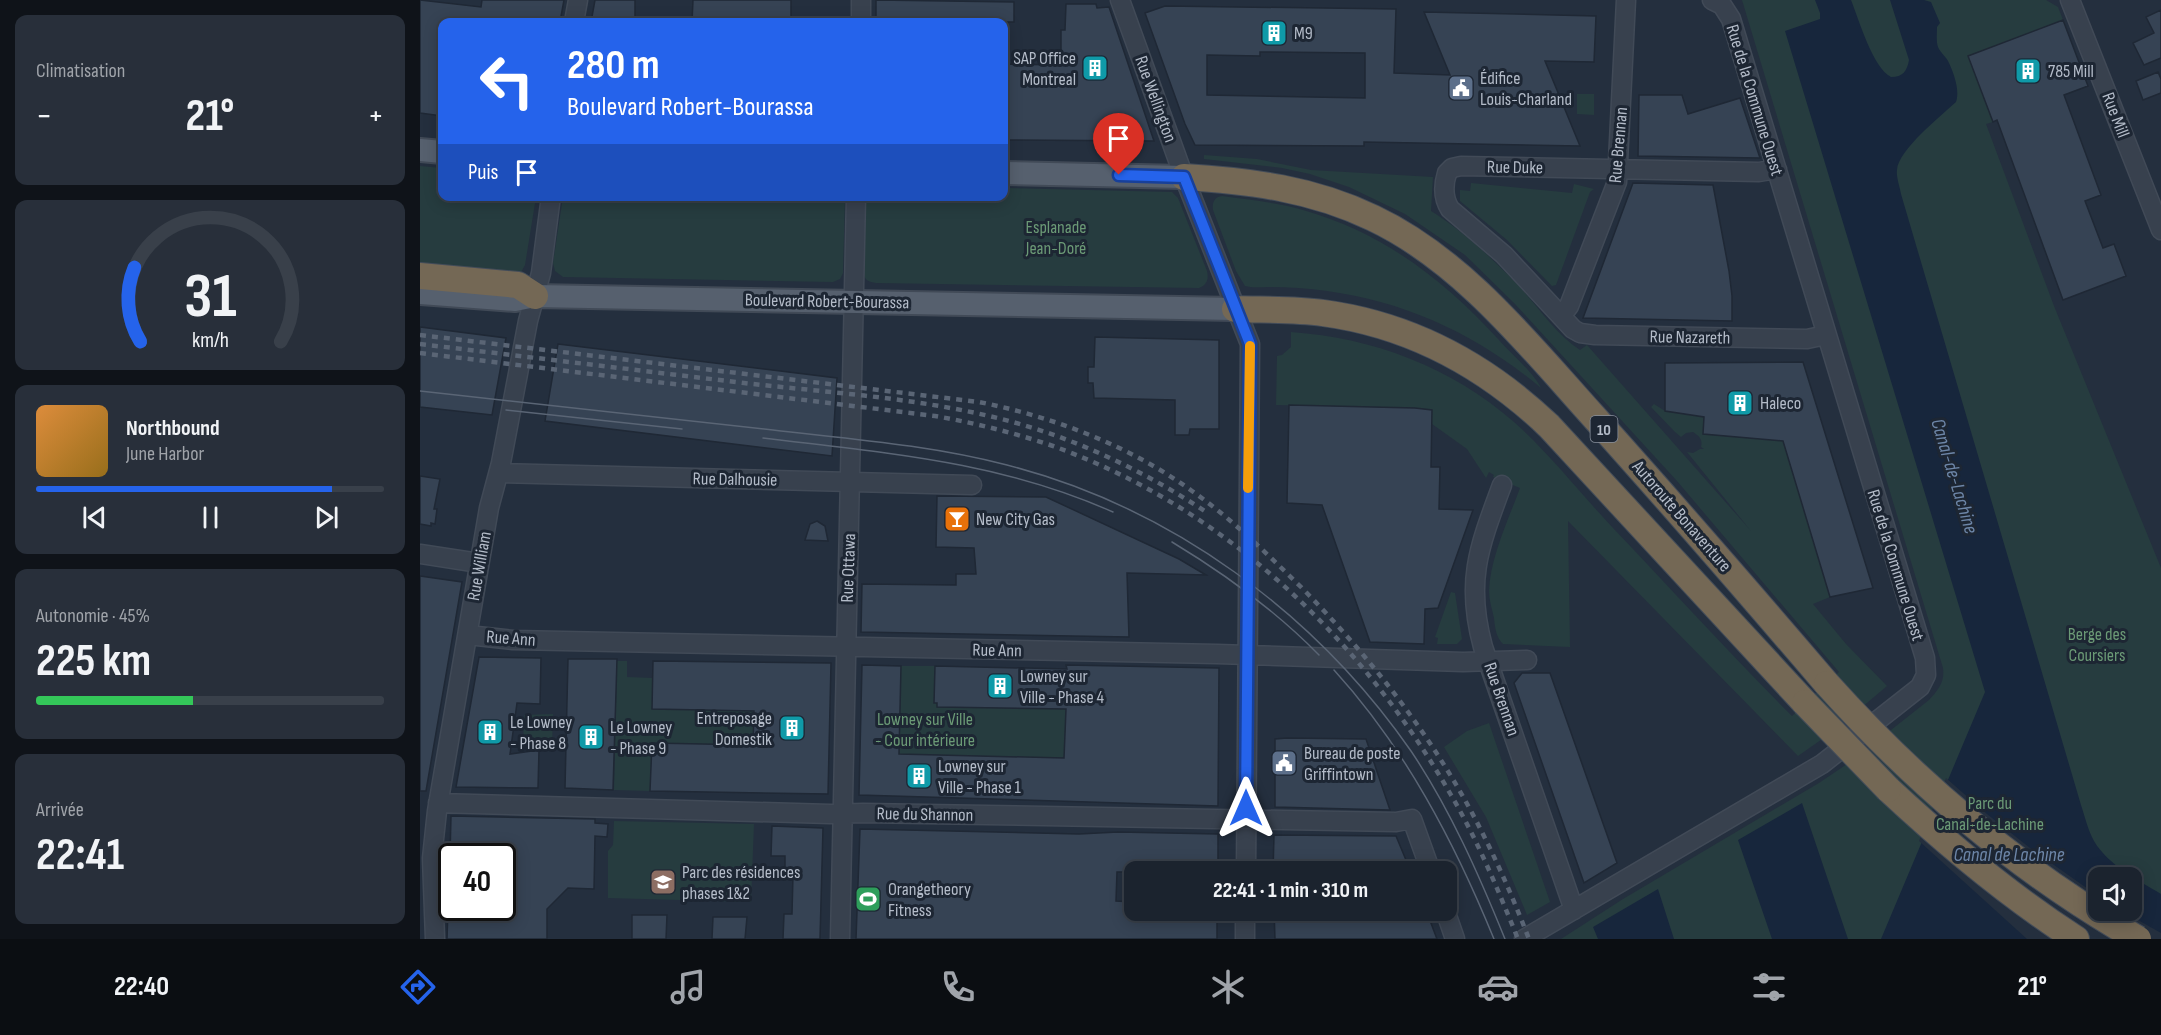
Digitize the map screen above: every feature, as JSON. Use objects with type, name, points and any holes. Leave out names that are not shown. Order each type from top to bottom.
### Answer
[{"type":"highway","name":"Autoroute Bonaventure","points":[[1184,177],[1249,181],[1316,195],[1392,227],[1447,265],[1490,305],[1571,392],[1651,480],[1827,684],[1893,753],[1960,813],[2027,866],[2138,939]]},
{"type":"highway","points":[[420,276],[518,285],[535,296]]},
{"type":"highway","name":"Autoroute Bonaventure","points":[[1235,309],[1306,311],[1367,321],[1437,346],[1484,373],[1519,398],[1549,426],[1865,767],[1943,840],[2016,897],[2076,939]]},
{"type":"main road","points":[[420,150],[438,152]]},
{"type":"main road","points":[[1008,172],[1184,177]]},
{"type":"main road","name":"Boulevard Robert-Bourassa","points":[[420,293],[515,300],[535,296],[1235,309]]},
{"type":"street","points":[[575,18],[578,0]]},
{"type":"street","points":[[861,0],[861,18]]},
{"type":"street","name":"Rue Wellington","points":[[1120,0],[1184,177],[1250,344],[1246,861]]},
{"type":"street","name":"Rue Brennan","points":[[1562,315],[1569,306],[1615,188],[1619,170],[1626,0]]},
{"type":"street","name":"Rue de la Commune Ouest","points":[[1524,939],[1831,758],[1896,707],[1925,680],[1927,670],[1925,658],[1731,19],[1722,5],[1712,0]]},
{"type":"street","name":"Rue Mill","points":[[2070,0],[2161,230]]},
{"type":"street","name":"Rue Duke","points":[[1562,315],[1504,255],[1450,209],[1444,189],[1447,173],[1452,168],[1461,166],[1759,172],[1777,169]]},
{"type":"street","name":"Rue William","points":[[435,939],[432,858],[438,803],[493,490],[528,321],[541,273],[550,201]]},
{"type":"street","name":"Rue Ottawa","points":[[840,939],[856,201]]},
{"type":"street","name":"Rue Nazareth","points":[[1562,315],[1576,331],[1595,335],[1807,339],[1826,335]]},
{"type":"street","name":"Rue Dalhousie","points":[[498,473],[972,485]]},
{"type":"street","name":"Rue Brennan","points":[[1502,485],[1480,548],[1474,574],[1475,608],[1488,661],[1574,910]]},
{"type":"street","points":[[420,554],[479,563]]},
{"type":"street","name":"Rue Ann","points":[[468,635],[513,640],[846,648],[1527,660]]},
{"type":"street","name":"Rue du Shannon","points":[[438,803],[623,810],[1396,822],[1412,819],[1427,861]]},
{"type":"street","points":[[1245,921],[1245,939]]},
{"type":"street","points":[[1449,921],[1455,939]]},
{"type":"green space","name":"Parc du Canal-de-Lachine","points":[[1742,0],[2046,0],[2058,7],[2063,20],[1968,56],[1993,122],[1986,124],[2054,306],[2161,568],[2161,939],[1561,939],[1623,899],[1819,783],[1853,760],[1929,700],[1942,682],[1943,673]]},
{"type":"green space","points":[[1577,94],[1594,94],[1594,115],[1577,114]]},
{"type":"green space","points":[[1204,155],[1257,159],[1311,170],[1433,177],[1431,211],[1466,236],[1499,266],[1571,344],[1580,350],[1587,345],[1751,531],[1687,452],[1693,453],[1704,449],[1701,447],[1700,438],[1693,432],[1681,437],[1651,407],[1654,404],[1665,411],[1704,417],[1704,434],[1783,441],[1830,597],[1813,604],[1846,644],[1887,686],[1835,730],[1798,756],[1568,521],[1570,647],[1503,644],[1495,629],[1489,594],[1490,578],[1501,538],[1520,488],[1493,477],[1494,475],[1489,472],[1486,478],[1467,449],[1432,424],[1432,410],[1276,405],[1277,356],[1282,355],[1291,347],[1291,332],[1352,341],[1410,359],[1438,371],[1490,403],[1540,447],[1613,528],[1792,716],[1839,672],[1677,481],[1515,304],[1465,255],[1405,214],[1349,187],[1310,174],[1282,168],[1204,159]]},
{"type":"green space","points":[[420,166],[438,168],[438,201],[535,201],[525,265],[520,274],[420,267]]},
{"type":"green space","points":[[1471,183],[1572,193],[1574,184],[1594,189],[1590,192],[1556,285],[1552,286],[1507,240],[1460,201],[1460,190],[1470,191]]},
{"type":"green space","name":"Esplanade Jean-Doré","points":[[1008,188],[1172,192],[1178,198],[1208,277],[1204,285],[1199,288],[876,283],[866,279],[863,272],[865,201],[1008,201]]},
{"type":"green space","points":[[1222,196],[1303,210],[1332,220],[1386,245],[1411,261],[1457,298],[1528,370],[1541,388],[1493,352],[1467,337],[1441,324],[1386,303],[1327,291],[1245,286],[1236,271],[1213,210],[1214,201]]},
{"type":"green space","points":[[562,201],[845,201],[843,273],[840,279],[833,282],[563,277],[555,271],[553,263]]},
{"type":"green space","points":[[1451,592],[1455,593],[1462,639],[1457,644],[1437,644],[1438,638],[1435,637]]},
{"type":"green space","points":[[617,661],[627,661],[627,677],[653,678],[652,709],[754,711],[753,745],[652,743],[650,791],[614,790]]},
{"type":"green space","name":"Lowney sur Ville - Cour intérieure","points":[[901,666],[935,666],[934,703],[937,703],[937,707],[1066,709],[1064,758],[899,754]]},
{"type":"green space","points":[[553,714],[552,746],[523,747],[524,715]]},
{"type":"green space","points":[[1489,723],[1550,902],[1527,915],[1486,817],[1444,747],[1467,731]]},
{"type":"green space","points":[[614,821],[754,824],[751,902],[608,898],[608,851],[613,845]]},
{"type":"water","name":"Canal de Lachine","points":[[1815,0],[1851,0],[1862,31],[1878,64],[1891,77],[1904,73],[1909,60],[1890,0],[1931,2],[1940,23],[1937,27],[1937,45],[1948,61],[1954,77],[1957,87],[1956,102],[1912,143],[1899,162],[1897,170],[1901,194],[2088,828],[2100,850],[2119,867],[2088,867],[2088,921],[2142,921],[2142,882],[2161,894],[2161,939],[1881,939],[1985,692],[1785,31],[1820,19]]},
{"type":"water","points":[[1802,803],[1848,939],[1772,939],[1738,840]]},
{"type":"water","points":[[1658,889],[1674,939],[1598,939],[1593,927]]},
{"type":"pier","points":[[1946,778],[2030,848],[2088,889],[2088,921],[2140,921],[2161,933],[2161,939],[2027,939],[1919,841]]},
{"type":"building","points":[[420,0],[481,7],[482,0],[564,0],[561,18],[438,18],[438,115],[420,113]]},
{"type":"building","points":[[595,0],[635,0],[635,18],[592,18]]},
{"type":"building","points":[[693,0],[791,0],[791,18],[692,18]]},
{"type":"building","points":[[876,0],[1014,2],[1014,22],[1008,22],[1008,18],[876,18]]},
{"type":"building","name":"SAP Office Montreal","points":[[1066,4],[1096,4],[1097,8],[1109,7],[1154,141],[1008,140],[1008,64],[1061,65],[1061,30],[1065,30]]},
{"type":"building","points":[[1165,6],[1396,9],[1394,73],[1450,75],[1424,12],[1596,16],[1594,62],[1545,61],[1580,146],[1364,142],[1364,146],[1195,145],[1185,124],[1145,13]],"holes":[[[1260,52],[1365,53],[1365,98],[1207,95],[1207,55],[1260,56]]]},
{"type":"building","points":[[2161,10],[2161,58],[2144,65],[2133,43],[2154,33],[2146,17]]},
{"type":"building","points":[[2063,20],[2088,86],[2064,95],[2101,195],[2085,201],[2103,248],[2114,244],[2126,276],[2063,300],[1997,120],[1993,122],[1968,56]]},
{"type":"building","points":[[2158,72],[2161,79],[2161,93],[2143,100],[2136,81]]},
{"type":"building","points":[[1639,95],[1682,95],[1688,114],[1740,98],[1760,158],[1638,156]]},
{"type":"building","points":[[1633,183],[1713,185],[1729,271],[1732,321],[1583,318]]},
{"type":"building","points":[[420,327],[506,338],[492,415],[420,407]]},
{"type":"building","points":[[1095,337],[1219,340],[1219,429],[1190,429],[1189,435],[1175,435],[1175,400],[1094,398],[1093,383],[1088,383],[1088,367],[1094,367]]},
{"type":"building","points":[[558,344],[837,378],[832,456],[545,421]]},
{"type":"building","points":[[1803,362],[1873,588],[1830,597],[1783,441],[1703,434],[1704,417],[1665,411],[1665,363]]},
{"type":"building","points":[[1289,405],[1432,410],[1431,467],[1440,467],[1439,509],[1473,510],[1438,608],[1425,609],[1424,644],[1370,642],[1322,505],[1287,503]]},
{"type":"building","points":[[420,476],[440,479],[434,509],[437,509],[435,524],[431,523],[431,526],[420,524]]},
{"type":"building","points":[[937,496],[1046,497],[1179,559],[1206,575],[1127,573],[1129,637],[861,632],[862,584],[956,585],[956,574],[976,574],[974,548],[936,547]]},
{"type":"building","points":[[817,521],[825,526],[828,541],[805,540],[810,524]]},
{"type":"building","points":[[420,576],[462,582],[426,791],[420,791]]},
{"type":"building","name":"Le Lowney - Phase 8","points":[[479,657],[541,658],[540,704],[517,703],[510,754],[539,750],[538,788],[456,787]]},
{"type":"building","name":"Le Lowney - Phase 9","points":[[568,659],[617,659],[613,790],[565,788]]},
{"type":"building","points":[[653,661],[831,663],[828,794],[650,791],[652,743],[753,745],[754,711],[652,709]]},
{"type":"building","points":[[862,665],[901,666],[899,754],[1064,758],[1066,709],[937,707],[937,703],[934,703],[935,666],[1067,669],[1066,665],[1219,668],[1218,806],[859,795]]},
{"type":"building","points":[[1522,673],[1550,673],[1617,863],[1584,883],[1514,683]]},
{"type":"building","points":[[1275,739],[1366,739],[1390,810],[1275,807]]},
{"type":"building","points":[[451,816],[595,819],[595,823],[608,824],[607,837],[595,836],[594,889],[568,888],[547,909],[547,939],[447,939],[448,921],[516,921],[516,843],[450,843]]},
{"type":"building","points":[[772,826],[823,828],[820,939],[783,939],[784,914],[792,914],[793,875],[785,875],[785,856],[771,856]]},
{"type":"building","points":[[860,829],[1079,834],[1118,832],[1218,834],[1218,861],[1124,861],[1124,872],[1117,872],[1116,901],[1124,901],[1124,921],[1217,921],[1217,939],[856,939]]},
{"type":"building","points":[[1274,835],[1396,836],[1406,861],[1273,861]]},
{"type":"building","points":[[632,915],[667,915],[666,939],[632,939]]},
{"type":"building","points":[[713,917],[747,917],[745,939],[712,939]]},
{"type":"building","points":[[1274,921],[1430,921],[1437,939],[1275,939]]},
{"type":"tram line","points":[[420,391],[861,440],[949,452],[1007,465],[1068,484],[1126,508],[1182,538],[1234,572],[1284,611],[1330,654],[1373,701],[1411,751],[1451,819],[1505,939]]},
{"type":"tram line","points":[[506,410],[682,429]]},
{"type":"tram line","points":[[763,438],[897,455],[984,470],[1027,481],[1113,512]]},
{"type":"tram line","points":[[1172,542],[1249,594],[1319,655]]},
{"type":"tram line","points":[[1334,670],[1383,731],[1426,797],[1445,831],[1494,939]]},
{"type":"railway","points":[[420,335],[979,402],[1063,425],[1143,460],[1192,491],[1248,537],[1301,587],[1372,665],[1435,750],[1471,811],[1495,858],[1529,939]]},
{"type":"railway","points":[[420,344],[877,397],[977,413],[1062,438],[1113,459],[1209,514]]},
{"type":"railway","points":[[420,353],[935,416],[1039,441],[1116,472],[1175,505],[1231,542],[1283,585],[1331,632],[1375,683],[1415,737],[1461,812],[1518,939]]},
{"type":"slow traffic","points":[[1248,488],[1250,346]]},
{"type":"place","name":"M9","points":[[1274,33]]},
{"type":"place","name":"SAP Office Montreal","points":[[1095,68]]},
{"type":"place","name":"785 Mill","points":[[2028,71]]},
{"type":"place","name":"Édifice Louis-Charland","points":[[1461,88]]},
{"type":"place","name":"Haleco","points":[[1740,403]]},
{"type":"place","name":"New City Gas","points":[[957,519]]},
{"type":"place","name":"Lowney sur Ville - Phase 4","points":[[1000,686]]},
{"type":"place","name":"Entreposage Domestik","points":[[792,728]]},
{"type":"place","name":"Le Lowney - Phase 8","points":[[490,732]]},
{"type":"place","name":"Le Lowney - Phase 9","points":[[591,737]]},
{"type":"place","name":"Bureau de poste Griffintown","points":[[1284,763]]},
{"type":"place","name":"Lowney sur Ville - Phase 1","points":[[919,776]]},
{"type":"place","name":"Parc des résidences phases 1&2","points":[[663,882]]},
{"type":"place","name":"Orangetheory Fitness","points":[[868,899]]},
{"type":"route","points":[[1119,175],[1184,177],[1250,344],[1246,808]]},
{"type":"water label","name":"Canal-de-Lachine","points":[[1955,476]]},
{"type":"park label","name":"Berge des Coursiers","points":[[2097,644]]}]
